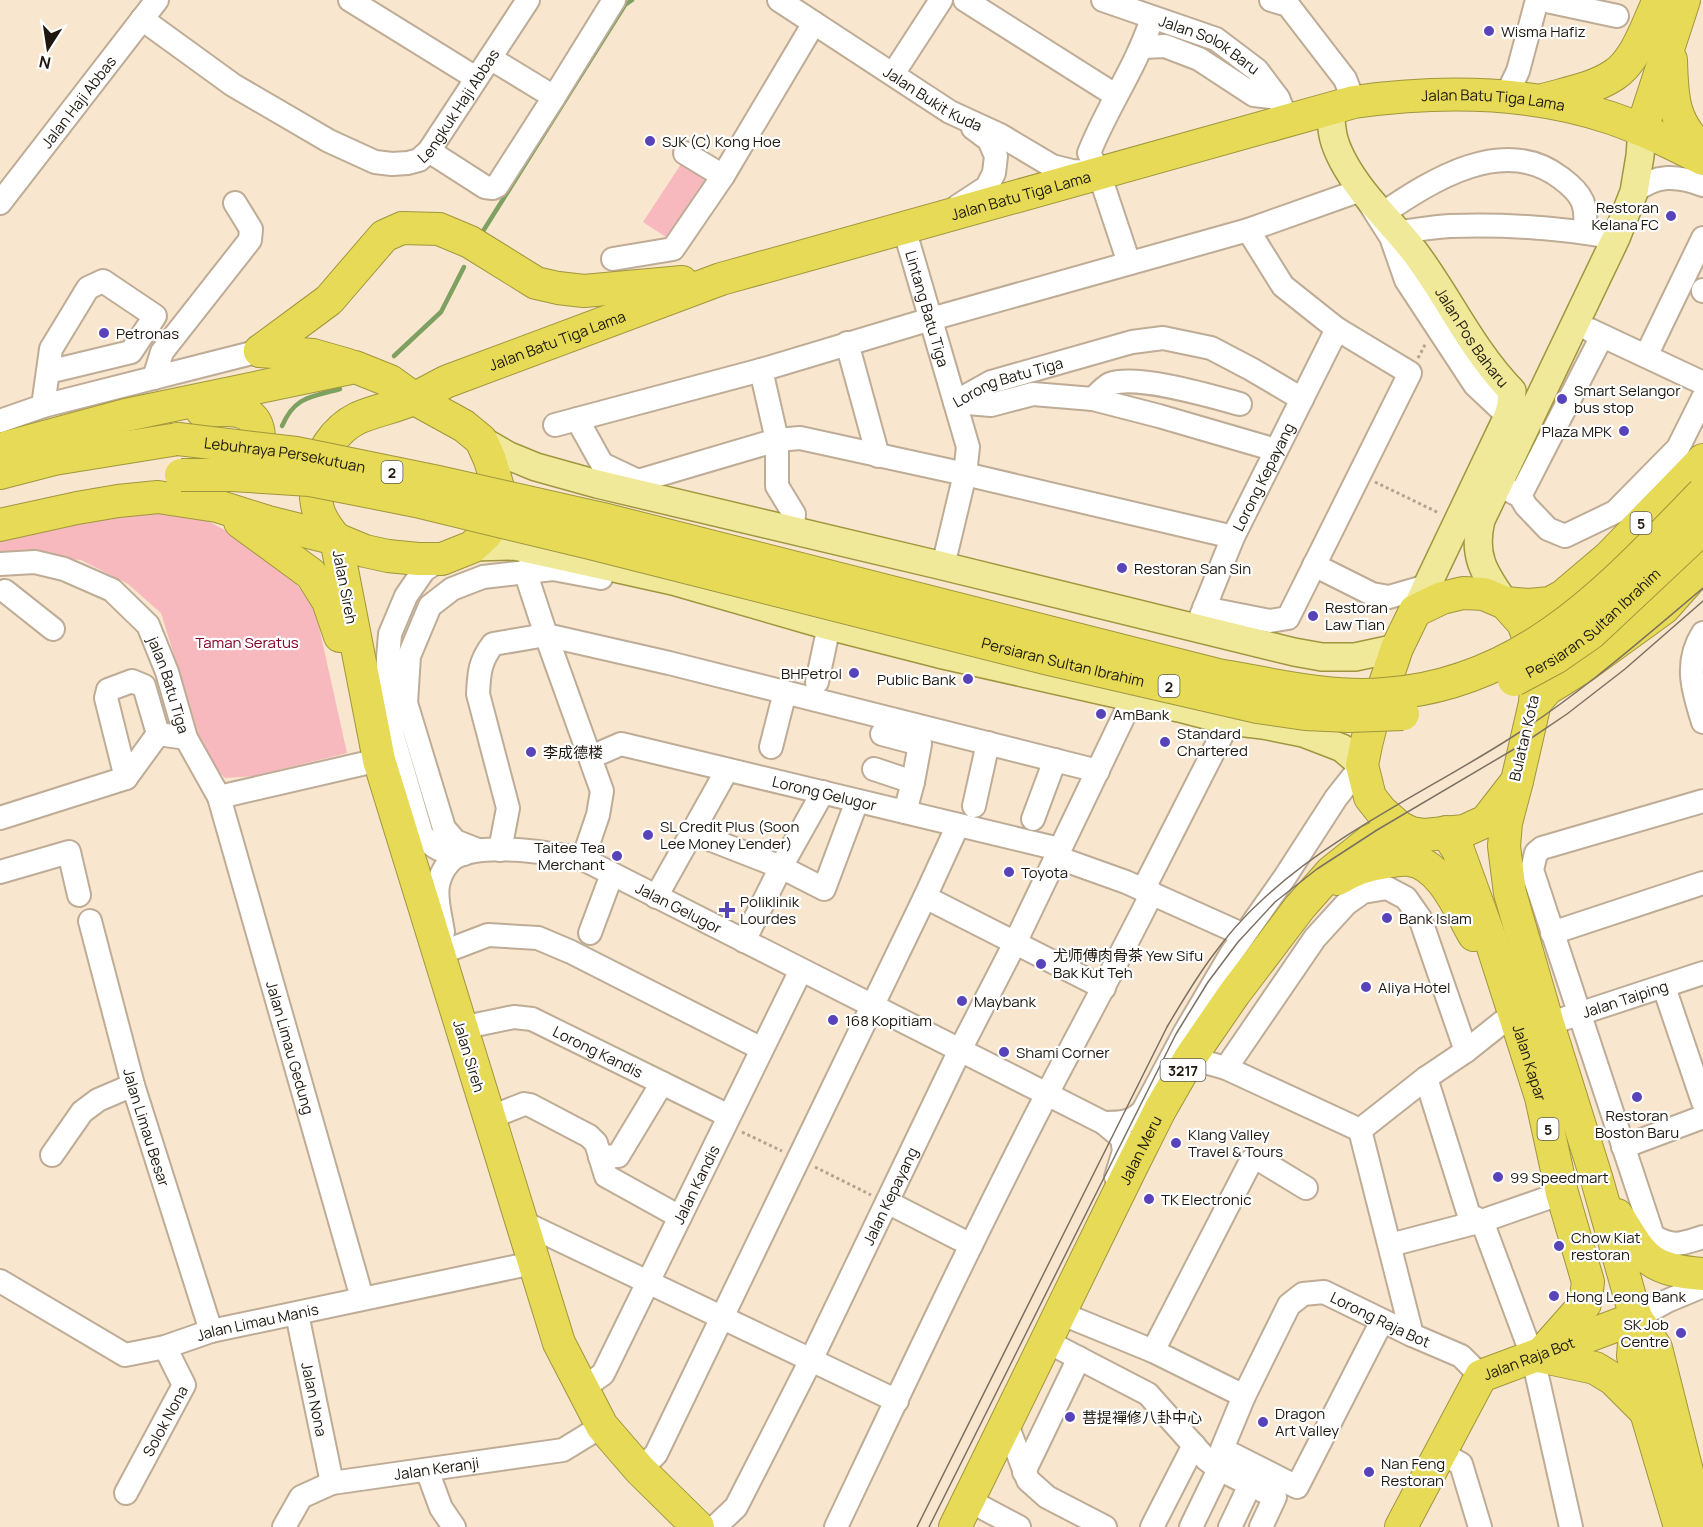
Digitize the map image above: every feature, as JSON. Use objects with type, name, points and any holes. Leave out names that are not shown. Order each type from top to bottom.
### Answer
[{"type":"highway","points":[[1542,100],[1593,85],[1616,74],[1628,62],[1659,0]]},
{"type":"highway","points":[[1642,129],[1684,0]]},
{"type":"highway","points":[[1674,29],[1671,57],[1672,90],[1677,116],[1693,141],[1703,151]]},
{"type":"highway","name":"Jalan Batu Tiga Lama","points":[[415,399],[448,381],[721,279],[1099,173],[1282,109],[1342,105],[1405,96],[1461,94],[1542,100],[1610,117],[1642,129],[1703,159]]},
{"type":"highway","points":[[260,351],[329,300],[384,236],[402,228],[439,230],[470,242],[536,283],[558,288],[584,291],[721,279]]},
{"type":"highway","points":[[158,497],[217,506],[388,556],[442,559],[472,547],[486,534],[495,518],[499,492],[490,460],[481,440],[464,426],[415,399],[390,381],[355,368],[313,355],[260,351]]},
{"type":"highway","points":[[0,449],[126,415],[355,368]]},
{"type":"highway","points":[[336,539],[322,523],[315,496],[316,467],[324,451],[336,434],[356,419],[415,399]]},
{"type":"highway","points":[[0,525],[77,508],[158,497],[241,477],[256,462],[259,449],[258,427],[250,416],[233,410],[126,415]]},
{"type":"highway","name":"Lebuhraya Persekutuan","points":[[0,473],[54,459],[178,439],[296,453],[438,482],[596,531]]},
{"type":"highway","name":"5","points":[[1504,603],[1529,605],[1550,603],[1563,596],[1609,557],[1703,460]]},
{"type":"highway","name":"Lebuhraya Persekutuan","points":[[0,505],[83,488],[181,475],[232,475],[310,480],[416,501],[596,531]]},
{"type":"highway","name":"Persiaran Sultan Ibrahim","points":[[596,531],[1207,672],[1341,694],[1385,694],[1444,683],[1494,668],[1545,638],[1582,611],[1613,583],[1703,493]]},
{"type":"highway","points":[[217,506],[310,574],[328,601],[379,760]]},
{"type":"highway","name":"Persiaran Sultan Ibrahim","points":[[596,531],[1049,659],[1257,707],[1305,714],[1366,716],[1401,714],[1446,705],[1503,686],[1555,658],[1592,633],[1703,528]]},
{"type":"highway","name":"Jalan Sireh","points":[[336,539],[379,760],[559,1343],[602,1426],[640,1470],[698,1527]]},
{"type":"highway","points":[[1535,704],[1547,688],[1584,666],[1664,608],[1703,564]]},
{"type":"highway","name":"Bulatan Kota","points":[[1463,593],[1484,594],[1504,603],[1523,623],[1531,640],[1538,676],[1535,704],[1517,781],[1486,821],[1464,831],[1425,835],[1411,833],[1399,827],[1381,811],[1370,797],[1362,765],[1371,725],[1397,648],[1421,599],[1442,598],[1463,593]]},
{"type":"highway","name":"Jalan Kapar","points":[[1517,781],[1506,823],[1504,846],[1509,884],[1548,1024],[1597,1180],[1636,1318],[1656,1348],[1701,1527]]},
{"type":"highway","name":"Jalan Meru","points":[[975,1517],[1006,1422],[1160,1110],[1190,1058],[1234,994],[1300,907],[1331,872],[1370,842],[1399,827]]},
{"type":"highway","name":"Jalan Kapar","points":[[1446,832],[1458,850],[1474,891],[1541,1097],[1562,1193],[1588,1282],[1585,1304],[1536,1357]]},
{"type":"highway","points":[[1300,907],[1349,872],[1375,863],[1411,860],[1430,868],[1446,884],[1478,941],[1505,1020],[1541,1097]]},
{"type":"highway","points":[[1597,1180],[1634,1242],[1651,1261],[1666,1270],[1703,1274]]},
{"type":"highway","name":"Jalan Kapar","points":[[1636,1318],[1633,1356],[1646,1412],[1680,1527]]},
{"type":"highway","name":"Jalan Raja Bot","points":[[1401,1527],[1481,1376],[1636,1318]]},
{"type":"highway","points":[[1536,1357],[1595,1368],[1613,1379],[1646,1412]]},
{"type":"main road","name":"Jalan Pos Baharu","points":[[1342,105],[1333,141],[1344,164],[1361,190],[1418,256],[1494,373],[1510,404]]},
{"type":"main road","points":[[1504,603],[1486,576],[1479,559],[1477,534],[1481,520],[1508,490],[1546,386],[1616,237],[1634,192],[1642,129]]},
{"type":"main road","points":[[1421,599],[1510,404],[1546,386]]},
{"type":"main road","points":[[481,440],[509,456],[536,467],[597,484],[943,566],[1200,619],[1322,657],[1355,657],[1397,648]]},
{"type":"main road","points":[[597,484],[551,492],[541,501],[534,527],[537,535],[550,544],[612,568]]},
{"type":"main road","points":[[472,547],[515,546],[674,581],[829,630],[1133,697],[1229,721],[1303,733],[1342,748],[1362,765]]},
{"type":"street","name":"Jalan Haji Abbas","points":[[0,203],[157,0]]},
{"type":"street","points":[[350,0],[476,78]]},
{"type":"street","name":"Lengkuk Haji Abbas","points":[[142,19],[233,85],[329,141],[375,162],[408,164],[419,160],[429,151],[528,0]]},
{"type":"street","points":[[429,151],[485,187],[497,186],[614,0]]},
{"type":"street","name":"Jalan Bukit Kuda","points":[[779,0],[950,112],[1000,135],[1052,166],[1072,171],[1099,173]]},
{"type":"street","points":[[893,74],[941,0]]},
{"type":"street","points":[[965,0],[988,6],[1115,95]]},
{"type":"street","name":"Jalan Solok Baru","points":[[1103,0],[1216,39],[1257,70],[1282,109]]},
{"type":"street","points":[[1506,96],[1518,71],[1534,1],[1617,16]]},
{"type":"street","points":[[1282,2],[1345,79],[1342,105]]},
{"type":"street","points":[[1130,263],[1099,173],[1089,153],[1115,95],[1143,47],[1152,18]]},
{"type":"street","points":[[613,259],[673,249],[723,176],[814,23]]},
{"type":"street","points":[[1143,47],[1165,46],[1199,59],[1254,95],[1282,109]]},
{"type":"street","points":[[490,58],[554,97]]},
{"type":"street","points":[[941,217],[987,187],[994,173],[996,156],[989,140],[950,112]]},
{"type":"street","points":[[685,153],[723,176]]},
{"type":"street","points":[[1391,223],[1418,189],[1450,174],[1489,161],[1510,158],[1534,162],[1550,169],[1570,184],[1583,200],[1587,212],[1585,232]]},
{"type":"street","points":[[1634,192],[1646,182],[1659,178],[1675,177],[1703,185]]},
{"type":"street","points":[[1233,537],[800,438],[777,440],[638,481],[602,464],[566,422],[761,370],[931,319],[1248,230],[1361,190],[1391,237],[1406,280],[1475,385],[1510,404]]},
{"type":"street","points":[[154,378],[162,352],[250,240],[251,229],[235,203]]},
{"type":"street","points":[[1391,223],[1585,232],[1616,237]]},
{"type":"street","name":"Lintang Batu Tiga","points":[[904,228],[968,447],[965,474],[943,566]]},
{"type":"street","points":[[1200,619],[1270,621],[1288,618],[1410,373],[1337,329],[1283,286],[1248,230]]},
{"type":"street","points":[[1646,356],[1703,238]]},
{"type":"street","points":[[43,406],[51,349],[88,288],[103,281],[155,316],[130,352],[48,372]]},
{"type":"street","points":[[1575,323],[1703,383]]},
{"type":"street","name":"Lorong Kepayang","points":[[1200,619],[1233,537],[1337,329]]},
{"type":"street","points":[[1602,336],[1508,490],[1527,506],[1548,529],[1565,536],[1615,512],[1678,448],[1703,398]]},
{"type":"street","points":[[140,338],[162,352]]},
{"type":"street","name":"Lorong Batu Tiga","points":[[955,402],[991,382],[1132,342],[1163,338],[1211,348],[1302,399]]},
{"type":"street","points":[[848,343],[878,456]]},
{"type":"street","points":[[0,421],[43,406],[260,351]]},
{"type":"street","points":[[761,370],[777,440],[777,486],[794,514],[793,530]]},
{"type":"street","points":[[1093,399],[1108,385],[1124,381],[1193,390],[1240,404]]},
{"type":"street","name":"Lorong Batu Tiga","points":[[955,402],[991,405],[1033,394],[1093,399],[1276,450]]},
{"type":"street","points":[[442,559],[424,570],[406,596],[390,634],[386,682],[393,736],[422,835],[432,847],[444,851],[481,851]]},
{"type":"street","name":"jalan Batu Tiga","points":[[11,564],[35,562],[64,569],[112,590],[148,624],[167,672],[186,738],[219,797]]},
{"type":"street","points":[[11,564],[13,582],[3,591],[53,629]]},
{"type":"street","points":[[1314,565],[1372,594],[1421,599]]},
{"type":"street","points":[[481,851],[455,841],[444,828],[406,703],[409,656],[430,606],[452,589],[483,577],[553,569],[681,592],[829,630],[816,682]]},
{"type":"street","points":[[525,571],[602,791],[598,815],[583,859]]},
{"type":"street","points":[[1703,633],[1696,644],[1691,665],[1696,701],[1703,722]]},
{"type":"street","points":[[447,984],[446,951],[438,883],[443,870],[452,860],[481,851],[508,808],[478,694],[478,675],[484,657],[493,644],[546,635],[669,663],[1098,771]]},
{"type":"street","points":[[126,778],[106,698],[108,690],[132,681],[144,686],[159,734]]},
{"type":"street","points":[[771,747],[785,692]]},
{"type":"street","name":"Jalan Kepayang","points":[[715,1527],[736,1507],[811,1360],[960,1050],[1016,943],[1133,697]]},
{"type":"street","points":[[836,1527],[1047,1094],[1104,988],[1147,891],[1229,721]]},
{"type":"street","points":[[159,734],[186,738]]},
{"type":"street","points":[[0,818],[126,778],[159,734]]},
{"type":"street","points":[[882,734],[920,744],[905,812]]},
{"type":"street","points":[[974,806],[988,743]]},
{"type":"street","name":"Lorong Gelugor","points":[[591,757],[621,744],[958,825],[1058,853],[1244,935]]},
{"type":"street","points":[[219,797],[379,760]]},
{"type":"street","points":[[1034,819],[1055,760]]},
{"type":"street","name":"Jalan Meru","points":[[1104,1123],[1123,1123],[1134,1120],[1143,1111],[1185,1032],[1231,954],[1336,798],[1362,765]]},
{"type":"street","points":[[874,769],[913,782]]},
{"type":"street","points":[[656,897],[727,770]]},
{"type":"street","points":[[744,941],[781,867],[823,792]]},
{"type":"street","name":"Jalan Limau Gedung","points":[[219,797],[362,1298]]},
{"type":"street","points":[[691,832],[781,867],[824,889],[857,801]]},
{"type":"street","points":[[1703,801],[1542,848],[1536,853],[1532,870],[1653,1236],[1666,1244],[1677,1245],[1703,1237]]},
{"type":"street","points":[[640,1470],[656,1454],[958,825]]},
{"type":"street","name":"Jalan Gelugor","points":[[481,851],[583,859],[1104,1123]]},
{"type":"street","points":[[0,872],[69,852],[79,895]]},
{"type":"street","points":[[590,933],[612,874]]},
{"type":"street","points":[[1552,933],[1703,883]]},
{"type":"street","points":[[1226,1068],[1316,938],[1346,904],[1362,892],[1387,888],[1406,898],[1420,918],[1466,1051]]},
{"type":"street","points":[[925,897],[1104,988]]},
{"type":"street","name":"Jalan Limau Besar","points":[[90,921],[133,1085],[211,1331]]},
{"type":"street","points":[[446,951],[488,935],[538,938],[571,952],[762,1050]]},
{"type":"street","name":"Jalan Kandis","points":[[582,1389],[603,1374],[801,970]]},
{"type":"street","name":"Jalan Taiping","points":[[1548,1024],[1703,973]]},
{"type":"street","points":[[1664,987],[1703,1102]]},
{"type":"street","name":"Lorong Kandis","points":[[461,1028],[514,1017],[532,1019],[729,1116]]},
{"type":"street","points":[[1360,1130],[1505,1020]]},
{"type":"street","points":[[1190,1058],[1226,1068],[1360,1130]]},
{"type":"street","points":[[1426,1078],[1469,1215],[1482,1221],[1536,1357],[1572,1527]]},
{"type":"street","points":[[600,1157],[618,1156],[662,1083]]},
{"type":"street","points":[[52,1155],[82,1112],[98,1100],[133,1085]]},
{"type":"street","points":[[489,1118],[524,1104],[589,1136],[596,1143],[606,1176],[680,1217]]},
{"type":"street","points":[[1623,1147],[1703,1117]]},
{"type":"street","points":[[1092,1248],[1124,1151],[1122,1138],[1104,1123]]},
{"type":"street","points":[[1360,1130],[1412,1335]]},
{"type":"street","points":[[1153,1351],[1251,1161],[1260,1160],[1306,1188]]},
{"type":"street","points":[[1390,1245],[1482,1221],[1562,1193]]},
{"type":"street","points":[[886,1202],[972,1245]]},
{"type":"street","points":[[520,1221],[897,1401]]},
{"type":"street","name":"Jalan Limau Manis","points":[[0,1281],[125,1355],[165,1347],[211,1331],[533,1263]]},
{"type":"street","points":[[1636,1318],[1667,1301],[1703,1286]]},
{"type":"street","name":"Lorong Raja Bot","points":[[1191,1527],[1244,1396],[1289,1305],[1303,1294],[1324,1292],[1461,1356],[1481,1376]]},
{"type":"street","points":[[1060,1313],[1153,1351],[1244,1396]]},
{"type":"street","name":"Jalan Nona","points":[[297,1314],[332,1483]]},
{"type":"street","points":[[1047,1341],[1148,1394],[1194,1445],[1220,1459],[1297,1487],[1382,1321]]},
{"type":"street","name":"Solok Nona","points":[[126,1493],[184,1385],[165,1347]]},
{"type":"street","points":[[1024,1472],[1078,1358]]},
{"type":"street","points":[[1006,1422],[1028,1480],[1047,1497],[1105,1527]]},
{"type":"street","name":"Jalan Keranji","points":[[284,1527],[301,1497],[332,1483],[563,1450],[602,1426]]},
{"type":"street","points":[[1152,1527],[1194,1445]]},
{"type":"street","points":[[1440,1452],[1461,1464],[1480,1527]]},
{"type":"street","points":[[1220,1459],[1250,1485],[1275,1497],[1261,1527]]},
{"type":"street","points":[[427,1470],[441,1508],[454,1527]]},
{"type":"street","points":[[1230,1527],[1250,1485]]},
{"type":"street","points":[[975,1517],[1019,1527]]},
{"type":"path","points":[[1410,373],[1436,326]]},
{"type":"path","points":[[1359,474],[1457,522]]},
{"type":"green space","points":[[685,158],[717,179],[675,243],[643,222]]},
{"type":"green space","name":"Taman Seratus","points":[[178,512],[208,521],[256,547],[291,577],[315,609],[347,753],[255,776],[225,778],[206,758],[161,613],[128,584],[81,560],[0,555],[0,536],[66,524]]},
{"type":"waterway","points":[[480,236],[625,5],[632,0]]},
{"type":"waterway","points":[[394,356],[441,312],[464,267]]},
{"type":"waterway","points":[[282,426],[298,403],[312,396],[340,389]]},
{"type":"tram line","points":[[917,1527],[1167,1027],[1198,976],[1221,944],[1262,900],[1318,855],[1381,814],[1535,722],[1609,667],[1703,588]]},
{"type":"tram line","points":[[929,1527],[1176,1034],[1208,982],[1238,942],[1275,902],[1317,869],[1377,830],[1521,745],[1567,714],[1625,669],[1703,601]]},
{"type":"place","name":"Wisma Hafiz","points":[[1489,31]]},
{"type":"place","name":"SJK (C) Kong Hoe","points":[[650,141]]},
{"type":"place","name":"Restoran Kelana FC","points":[[1671,216]]},
{"type":"place","name":"Petronas","points":[[104,333]]},
{"type":"place","name":"Smart Selangor bus stop","points":[[1562,399]]},
{"type":"place","name":"Plaza MPK","points":[[1624,431]]},
{"type":"place","name":"Restoran San Sin","points":[[1122,568]]},
{"type":"place","name":"Restoran Law Tian","points":[[1313,616]]},
{"type":"place","name":"BHPetrol","points":[[854,673]]},
{"type":"place","name":"Public Bank","points":[[968,679]]},
{"type":"place","name":"AmBank","points":[[1101,714]]},
{"type":"place","name":"Standard Chartered","points":[[1165,742]]},
{"type":"place","name":"李成德楼","points":[[531,752]]},
{"type":"place","name":"SL Credit Plus (Soon Lee Money Lender)","points":[[648,835]]},
{"type":"place","name":"Taitee Tea Merchant","points":[[617,856]]},
{"type":"place","name":"Toyota","points":[[1009,872]]},
{"type":"place","name":"Poliklinik Lourdes","points":[[727,910]]},
{"type":"place","name":"Bank Islam","points":[[1387,918]]},
{"type":"place","name":"尤师傅肉骨茶 Yew Sifu Bak Kut Teh","points":[[1041,964]]},
{"type":"place","name":"Aliya Hotel","points":[[1366,987]]},
{"type":"place","name":"Maybank","points":[[962,1001]]},
{"type":"place","name":"168 Kopitiam","points":[[833,1020]]},
{"type":"place","name":"Shami Corner","points":[[1004,1052]]},
{"type":"place","name":"Restoran Boston Baru","points":[[1637,1097]]},
{"type":"place","name":"Klang Valley Travel & Tours","points":[[1176,1143]]},
{"type":"place","name":"99 Speedmart","points":[[1498,1177]]},
{"type":"place","name":"TK Electronic","points":[[1149,1199]]},
{"type":"place","name":"Chow Kiat restoran","points":[[1559,1246]]},
{"type":"place","name":"Hong Leong Bank","points":[[1554,1296]]},
{"type":"place","name":"SK Job Centre","points":[[1681,1333]]},
{"type":"place","name":"菩提禪修八卦中心","points":[[1070,1417]]},
{"type":"place","name":"Dragon Art Valley","points":[[1263,1422]]},
{"type":"place","name":"Nan Feng Restoran","points":[[1369,1472]]}]
